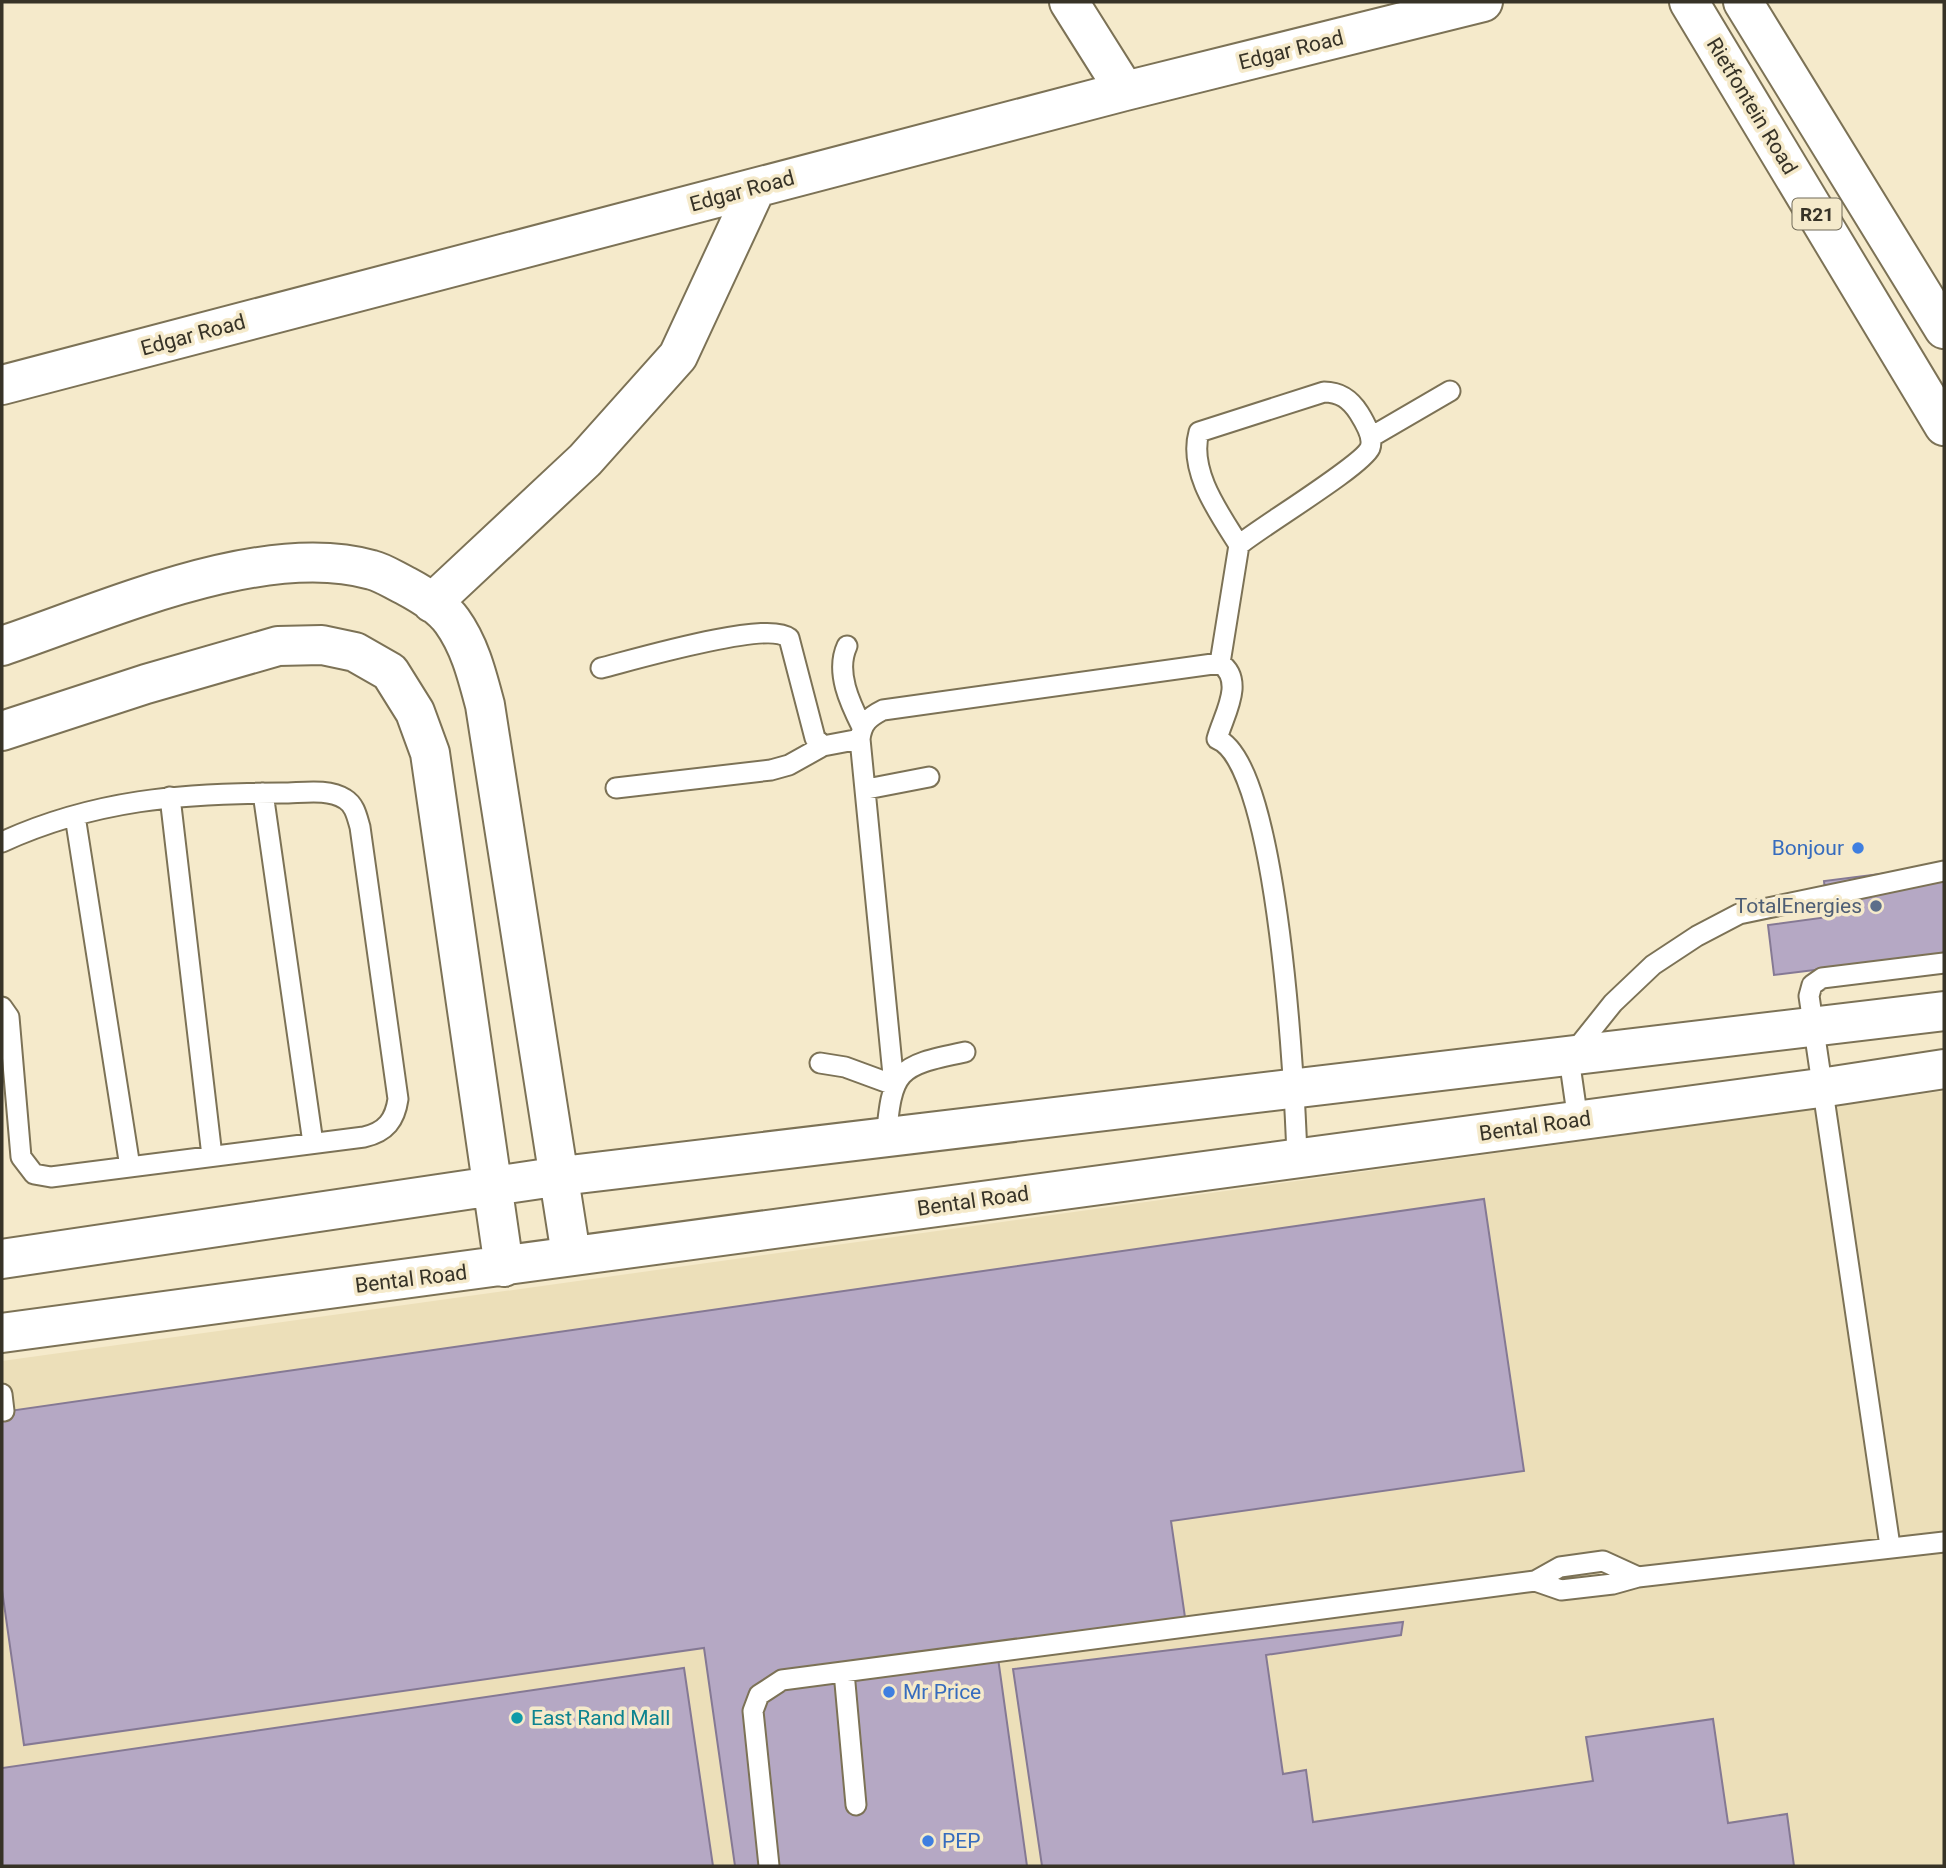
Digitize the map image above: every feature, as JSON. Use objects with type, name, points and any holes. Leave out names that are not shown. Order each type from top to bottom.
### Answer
[{"type":"street","points":[[1069,2],[1125,91]]},
{"type":"street","name":"Edgar Road","points":[[2,385],[1125,91],[1483,2]]},
{"type":"street","name":"Rietfontein Road","points":[[1689,2],[1944,426]]},
{"type":"street","name":"R21","points":[[1743,2],[1944,329]]},
{"type":"street","points":[[432,604],[585,460],[678,356],[755,188]]},
{"type":"street","points":[[2,646],[199,580],[279,563],[333,563],[373,570],[419,592],[451,619],[473,658],[485,705],[561,1176],[571,1255]]},
{"type":"street","points":[[2,731],[146,684],[278,646],[322,645],[355,652],[390,672],[415,712],[430,754],[504,1266]]},
{"type":"street","points":[[2,1259],[561,1176],[887,1140],[1944,1010]]},
{"type":"street","name":"Bental Road","points":[[2,1333],[1578,1121],[1944,1069]]},
{"type":"lane","points":[[1371,437],[1450,391]]},
{"type":"lane","points":[[1239,545],[1262,526],[1352,467],[1370,448],[1371,437],[1359,412],[1344,395],[1324,392],[1199,432],[1196,452],[1214,505],[1239,545],[1220,663],[1230,676],[1233,695],[1217,739],[1224,742],[1234,755],[1249,788],[1275,888],[1289,1005],[1297,1158]]},
{"type":"lane","points":[[601,668],[746,633],[784,634],[789,638],[815,738],[823,746]]},
{"type":"lane","points":[[847,646],[842,656],[845,686],[861,733],[894,1085],[887,1140]]},
{"type":"lane","points":[[616,788],[771,770],[789,765],[823,746],[861,733],[872,715],[883,710],[1220,663]]},
{"type":"lane","points":[[867,789],[929,777]]},
{"type":"lane","points":[[263,793],[313,1143]]},
{"type":"lane","points":[[2,842],[38,826],[135,800],[263,793],[330,793],[352,805],[360,827],[398,1099],[396,1113],[389,1125],[372,1135],[51,1178],[34,1174],[22,1157],[9,1017],[2,1007]]},
{"type":"lane","points":[[170,797],[212,1156]]},
{"type":"lane","points":[[75,816],[130,1167]]},
{"type":"lane","points":[[1578,1121],[1569,1058],[1613,1003],[1653,965],[1697,936],[1740,914],[1944,872]]},
{"type":"lane","points":[[1890,1546],[1820,1088],[1809,996],[1812,985],[1822,978],[1944,963]]},
{"type":"lane","points":[[894,1085],[912,1065],[965,1052]]},
{"type":"lane","points":[[820,1063],[845,1067],[894,1085]]},
{"type":"lane","points":[[769,1866],[753,1711],[760,1695],[782,1680],[1535,1581],[1560,1567],[1603,1560],[1637,1577],[1890,1546],[1944,1542]]},
{"type":"lane","points":[[844,1672],[856,1805]]},
{"type":"shaded area","name":"East Rand Mall","points":[[1944,1091],[1944,1866],[2,1866],[2,1361]]},
{"type":"building","points":[[1944,866],[1944,954],[1774,975],[1768,925],[1828,917],[1824,881]]},
{"type":"building","points":[[1484,1199],[1524,1471],[1171,1521],[1187,1631],[998,1658],[1027,1866],[735,1866],[704,1648],[24,1745],[2,1590],[2,1412]]},
{"type":"building","points":[[1403,1622],[1401,1635],[1266,1655],[1283,1774],[1306,1770],[1313,1822],[1593,1781],[1586,1737],[1713,1719],[1728,1823],[1787,1814],[1794,1866],[1042,1866],[1013,1669]]},
{"type":"building","name":"East Rand Mall","points":[[684,1668],[713,1866],[2,1866],[2,1768]]},
{"type":"place","name":"Bonjour","points":[[1858,848]]},
{"type":"place","name":"TotalEnergies","points":[[1876,906]]},
{"type":"place","name":"Mr Price","points":[[889,1692]]},
{"type":"place","name":"East Rand Mall","points":[[517,1718]]},
{"type":"place","name":"PEP","points":[[928,1841]]}]
